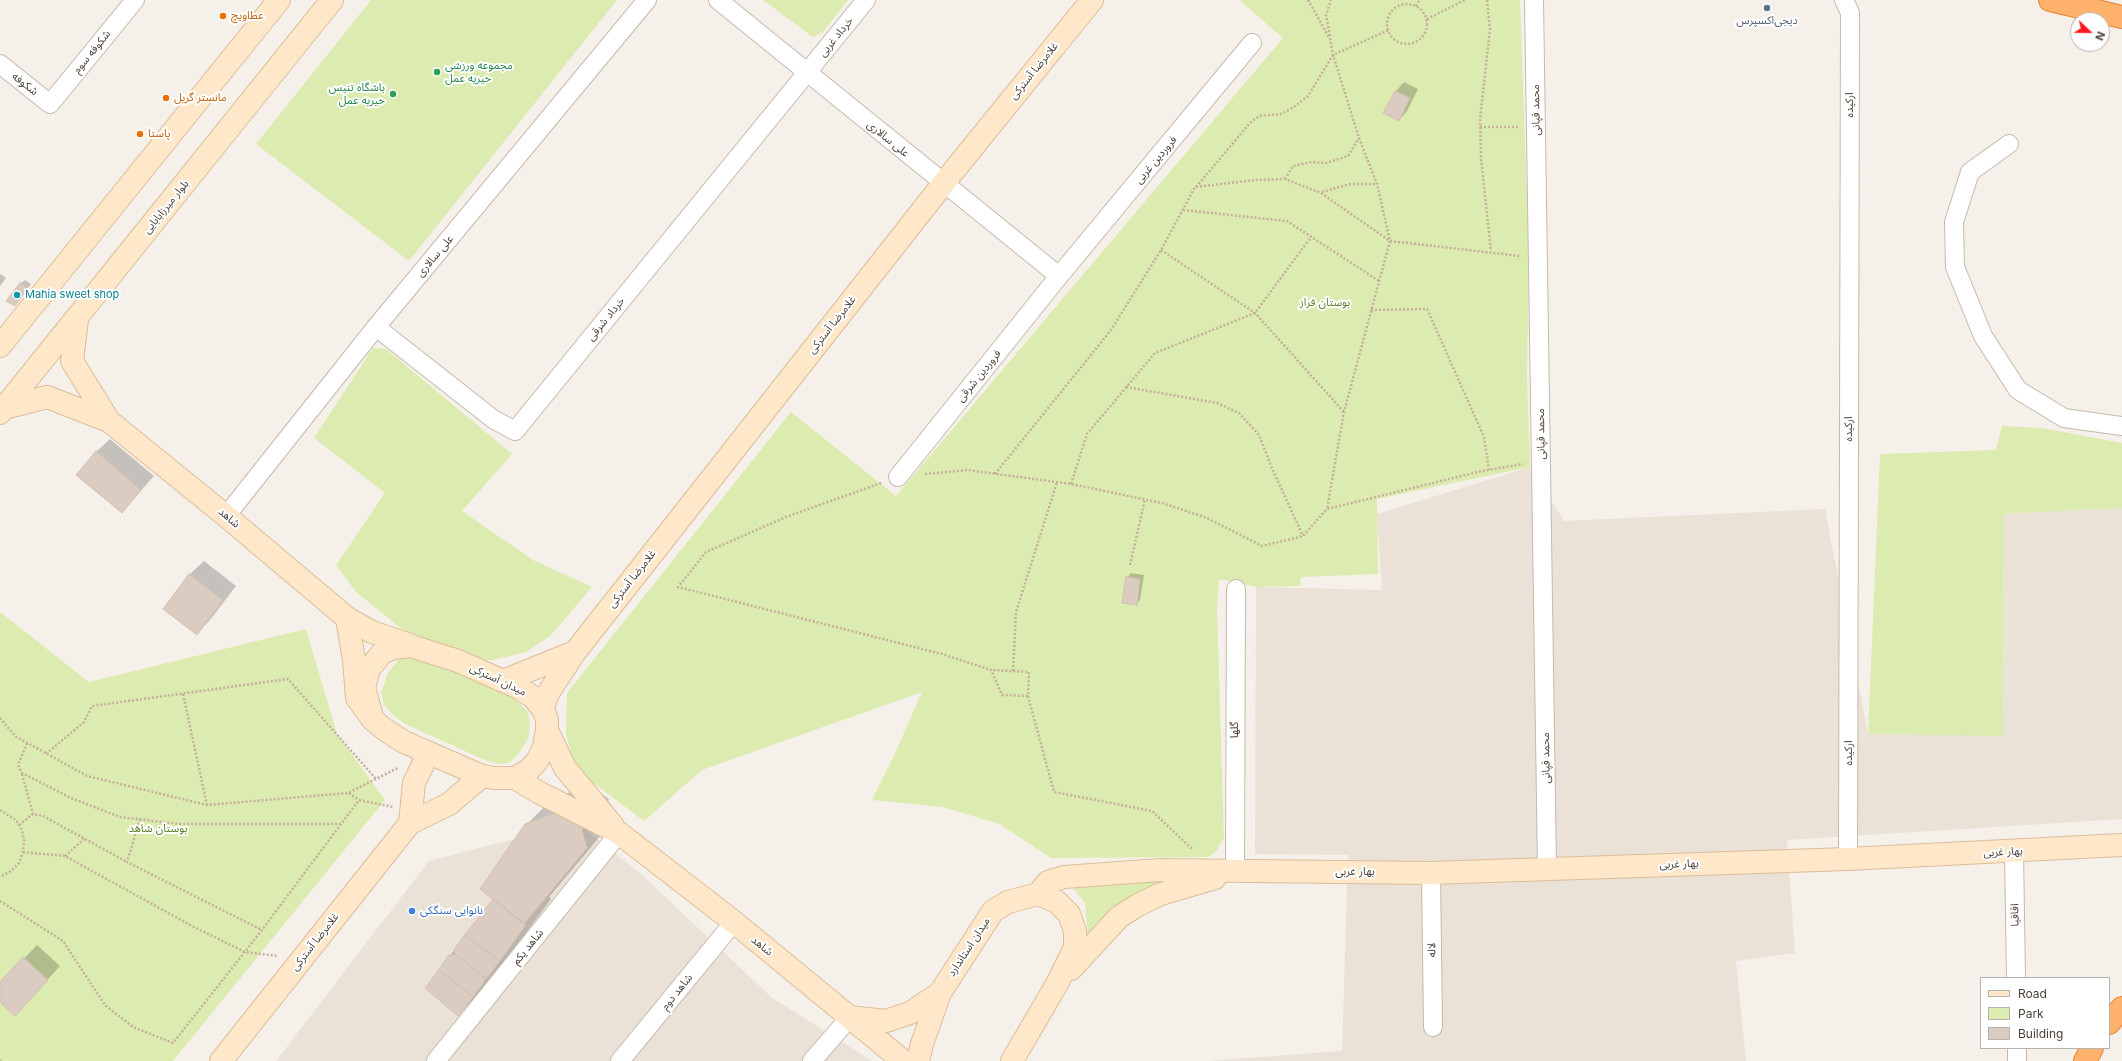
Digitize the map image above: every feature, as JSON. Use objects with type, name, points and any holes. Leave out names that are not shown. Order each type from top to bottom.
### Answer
[{"type":"highway","points":[[2050,0],[2098,12]]},
{"type":"highway","points":[[2110,14],[2122,17]]},
{"type":"highway","points":[[2110,17],[2122,22]]},
{"type":"highway","points":[[2110,1022],[2122,1008]]},
{"type":"highway","points":[[2085,1061],[2091,1049]]},
{"type":"street","name":"شکوفه سوم","points":[[50,104],[135,0]]},
{"type":"street","points":[[4,334],[279,0]]},
{"type":"street","name":"بلوار میرزابابایی","points":[[2,410],[77,319],[332,0]]},
{"type":"street","name":"علی سالاری","points":[[226,516],[376,327],[647,0]]},
{"type":"street","name":"علی سالاری","points":[[718,0],[943,184],[1059,276]]},
{"type":"street","name":"خرداد غربی","points":[[806,73],[866,0]]},
{"type":"street","name":"غلامرضا آسترکی","points":[[543,709],[547,695],[575,652],[943,184],[1092,0]]},
{"type":"street","name":"محمد قپانی","points":[[1534,0],[1547,868]]},
{"type":"street","name":"ارکیده","points":[[1844,0],[1850,13],[1848,859]]},
{"type":"street","name":"فروردین غربی","points":[[1059,276],[1252,43]]},
{"type":"street","name":"شکوفه","points":[[0,64],[50,104]]},
{"type":"street","name":"خرداد شرقی","points":[[376,327],[493,419],[515,431],[806,73]]},
{"type":"street","points":[[2009,144],[1970,172],[1954,222],[1955,267],[1983,336],[2018,390],[2064,418],[2122,426]]},
{"type":"street","name":"فروردین شرقی","points":[[898,476],[1059,276]]},
{"type":"street","name":"شاهد","points":[[77,319],[72,361],[109,421]]},
{"type":"street","name":"شاهد","points":[[2,410],[48,397],[109,421],[226,516],[347,618],[372,632],[411,646]]},
{"type":"street","name":"گلها","points":[[1236,589],[1236,872]]},
{"type":"street","points":[[347,618],[354,660],[357,698],[373,720],[384,729],[404,742],[428,754],[482,776],[494,778],[515,778],[529,770],[537,761],[544,747],[547,720],[543,709]]},
{"type":"street","name":"میدان آسترکی","points":[[373,720],[364,688],[369,669],[382,653],[392,648],[411,646],[458,661],[504,681],[533,697],[543,709]]},
{"type":"street","points":[[504,681],[575,652]]},
{"type":"street","name":"شاهد","points":[[547,730],[565,768],[619,833]]},
{"type":"street","points":[[428,754],[414,783],[411,816],[449,804],[482,776]]},
{"type":"street","name":"شاهد","points":[[515,778],[540,793],[619,833],[734,922],[903,1061]]},
{"type":"street","name":"غلامرضا آسترکی","points":[[221,1061],[302,959],[411,816]]},
{"type":"street","name":"شاهد یکم","points":[[436,1061],[619,833]]},
{"type":"street","name":"بهار غربی","points":[[1038,894],[1048,882],[1064,877],[1160,870],[1431,873],[1848,859],[2122,845]]},
{"type":"street","name":"اقاقیا","points":[[2014,851],[2016,977]]},
{"type":"street","points":[[1058,982],[1119,917],[1138,905],[1161,894],[1236,872]]},
{"type":"street","name":"لاله","points":[[1431,873],[1434,1028]]},
{"type":"street","points":[[1018,1056],[1075,947],[1075,931],[1069,914],[1057,902],[1038,894]]},
{"type":"street","name":"میدان استاندارد","points":[[918,1061],[922,1044],[940,992],[993,911],[1008,902],[1038,894]]},
{"type":"street","name":"شاهد دوم","points":[[620,1061],[734,922]]},
{"type":"street","points":[[812,1061],[850,1017],[886,1021],[910,1013],[940,992]]},
{"type":"street","points":[[2017,1049],[2017,1061]]},
{"type":"path","points":[[1308,0],[1330,39]]},
{"type":"path","points":[[1192,871],[1194,852],[1152,810],[1054,792],[1028,696],[1029,672],[991,670],[942,654],[678,587],[706,552],[786,517],[898,476],[968,470],[994,475],[1071,484],[1162,503],[1207,518],[1262,546],[1303,536],[1326,509],[1344,412],[1390,241],[1377,184],[1359,138],[1333,55],[1326,15],[1331,0]]},
{"type":"path","points":[[1416,6],[1420,0]]},
{"type":"path","points":[[1426,19],[1465,0]]},
{"type":"path","points":[[1487,0],[1490,29],[1480,127],[1491,251]]},
{"type":"path","points":[[1406,4],[1416,6],[1424,12],[1427,27],[1425,33],[1414,43],[1404,44],[1397,41],[1389,30],[1388,18],[1393,9],[1406,4]]},
{"type":"path","points":[[994,475],[1111,330],[1161,250],[1195,187],[1250,123],[1259,116],[1281,114],[1294,107],[1308,96],[1333,55],[1389,30]]},
{"type":"path","points":[[1480,127],[1536,127]]},
{"type":"path","points":[[1285,179],[1293,166],[1312,162],[1326,163],[1348,156],[1359,138]]},
{"type":"path","points":[[1195,187],[1255,180],[1285,179],[1321,193],[1390,241],[1491,251],[1521,256]]},
{"type":"path","points":[[1321,193],[1350,184],[1377,184]]},
{"type":"path","points":[[1183,210],[1287,221],[1379,280]]},
{"type":"path","points":[[1071,484],[1087,434],[1155,353],[1256,313],[1311,237]]},
{"type":"path","points":[[1161,250],[1256,313],[1344,412]]},
{"type":"path","points":[[1371,310],[1427,309],[1484,437],[1489,470]]},
{"type":"path","points":[[1125,387],[1217,403],[1239,413],[1259,435],[1271,466],[1303,536]]},
{"type":"path","points":[[1326,509],[1489,470],[1530,463]]},
{"type":"path","points":[[1013,671],[1016,612],[1057,482]]},
{"type":"path","points":[[1130,565],[1145,500]]},
{"type":"path","points":[[991,670],[1002,695],[1028,696]]},
{"type":"path","points":[[46,754],[84,722],[92,706],[288,679],[376,779]]},
{"type":"path","points":[[183,694],[207,805]]},
{"type":"path","points":[[0,718],[14,736],[87,776],[207,805],[348,793],[428,754]]},
{"type":"path","points":[[27,743],[18,765],[22,773],[33,814]]},
{"type":"path","points":[[22,773],[70,798],[120,817],[179,824],[341,824]]},
{"type":"path","points":[[348,793],[359,800],[411,816]]},
{"type":"path","points":[[0,901],[63,941],[105,1005],[133,1027],[173,1043],[262,930],[359,800]]},
{"type":"path","points":[[0,810],[7,813],[19,825],[24,841],[23,852],[19,862],[11,872],[0,878]]},
{"type":"path","points":[[19,825],[33,814]]},
{"type":"path","points":[[33,814],[42,816],[127,862],[262,930]]},
{"type":"path","points":[[127,862],[140,819]]},
{"type":"path","points":[[65,856],[84,839]]},
{"type":"path","points":[[23,852],[65,856],[192,926],[245,952],[302,959]]},
{"type":"shaded area","points":[[1530,467],[1564,521],[1825,509],[1868,734],[2003,735],[2004,514],[2122,508],[2122,819],[1787,840],[1795,953],[1736,961],[1746,1061],[1207,1061],[1342,1051],[1348,855],[1255,854],[1256,587],[1382,590],[1377,514]]},
{"type":"shaded area","points":[[577,823],[640,873],[771,997],[872,1061],[276,1061],[429,861]]},
{"type":"green space","name":"مجموعه ورزشی خیریه عمل","points":[[371,0],[617,0],[409,261],[256,144]]},
{"type":"green space","points":[[763,0],[848,0],[823,32],[813,37]]},
{"type":"green space","name":"بوستان فراز","points":[[1239,0],[1520,0],[1529,257],[1527,374],[1530,467],[1377,499],[1378,574],[1301,577],[1300,586],[1256,587],[1219,579],[1217,609],[1224,838],[1217,850],[1209,857],[1051,858],[999,824],[943,807],[872,800],[897,749],[922,692],[702,770],[644,821],[577,771],[566,735],[567,693],[791,412],[896,496],[1283,38]]},
{"type":"green space","points":[[373,348],[386,349],[512,454],[462,511],[533,560],[592,587],[551,635],[526,652],[493,660],[474,661],[409,635],[356,592],[336,565],[385,493],[314,438]]},
{"type":"green space","points":[[2002,426],[2042,428],[2122,443],[2122,508],[2004,514],[2003,736],[1868,734],[1880,454],[1996,450]]},
{"type":"green space","name":"بوستان شاهد","points":[[0,612],[89,682],[306,629],[337,734],[385,800],[173,1061],[0,1061]]},
{"type":"green space","points":[[415,657],[432,661],[516,700],[528,712],[530,726],[528,739],[518,755],[509,763],[499,764],[487,761],[405,724],[393,715],[384,705],[381,693],[388,673],[399,659]]},
{"type":"green space","points":[[1196,875],[1088,936],[1085,903],[1068,882]]},
{"type":"building","points":[[1395,91],[1410,98],[1399,121],[1383,113]]},
{"type":"building","name":"Mahia sweet shop","points":[[20,283],[28,288],[15,306],[6,301]]},
{"type":"building","points":[[96,451],[141,490],[122,513],[76,475]]},
{"type":"building","points":[[189,574],[223,600],[197,635],[163,609]]},
{"type":"building","points":[[1126,577],[1140,579],[1137,605],[1122,603]]},
{"type":"building","points":[[563,810],[584,825],[582,830],[587,848],[524,924],[480,889],[525,824]]},
{"type":"building","points":[[493,899],[526,925],[500,961],[465,935]]},
{"type":"building","points":[[465,935],[500,961],[486,979],[455,954],[454,950]]},
{"type":"building","points":[[455,954],[486,979],[473,997],[439,970],[448,956]]},
{"type":"building","points":[[23,957],[48,980],[15,1016],[0,1002],[0,982]]},
{"type":"building","points":[[439,970],[473,997],[458,1016],[425,988]]},
{"type":"place","name":"دیجی‌اکسپرس","points":[[1767,8]]},
{"type":"place","name":"عطاویچ","points":[[223,16]]},
{"type":"place","name":"مجموعه ورزشی خیریه عمل","points":[[437,72]]},
{"type":"place","name":"باشگاه تنیس خیریه عمل","points":[[393,94]]},
{"type":"place","name":"مانستر گریل","points":[[166,98]]},
{"type":"place","name":"پاستا","points":[[140,134]]},
{"type":"place","name":"Mahia sweet shop","points":[[17,295]]},
{"type":"place","name":"نانوایی سنگکی","points":[[412,911]]}]
